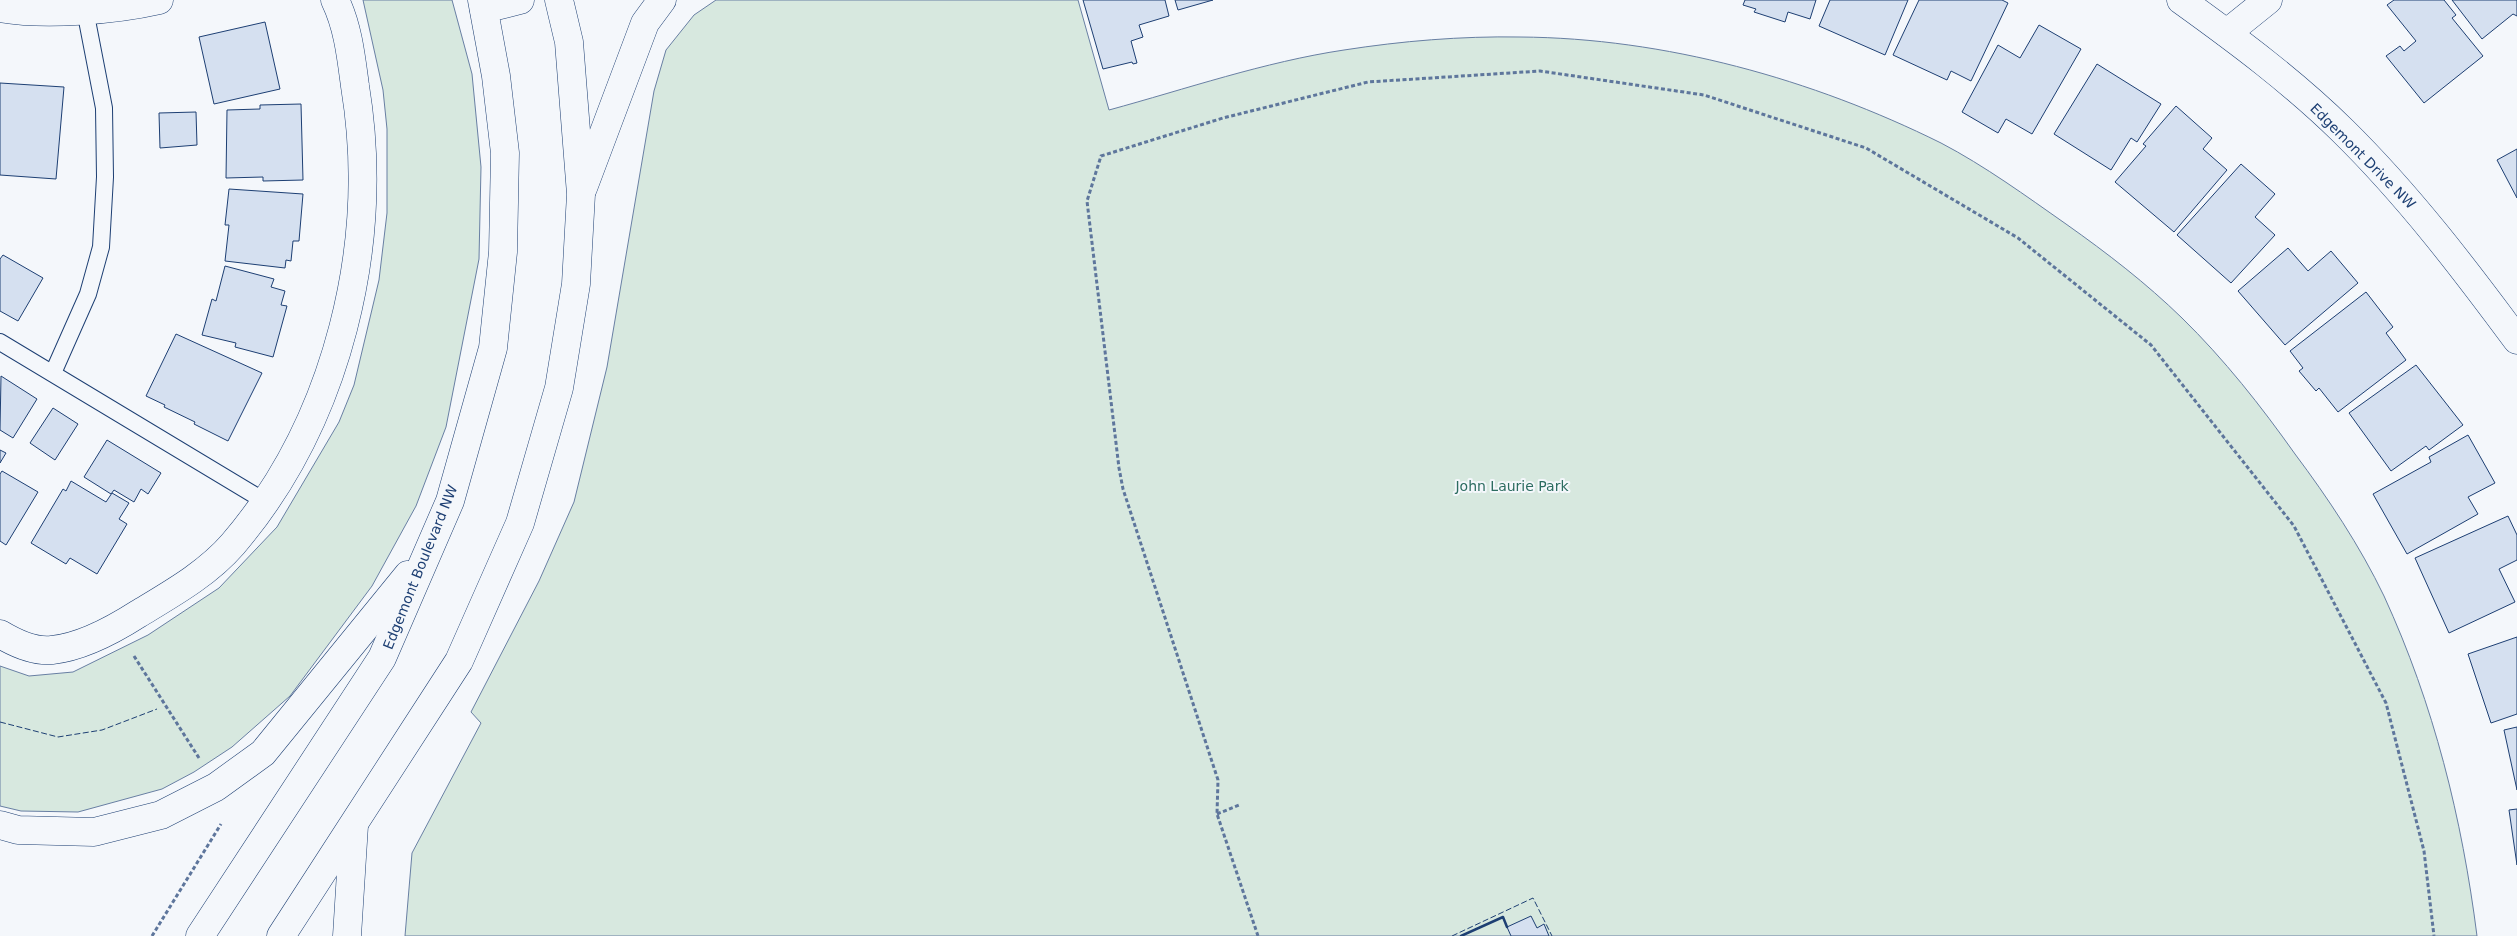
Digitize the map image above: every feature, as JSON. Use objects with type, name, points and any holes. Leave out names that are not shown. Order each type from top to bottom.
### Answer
[{"type":"main road","points":[[0,8],[86,10],[134,6],[159,0]]},
{"type":"main road","points":[[0,634],[20,645],[51,650],[82,642],[121,625],[191,581],[231,545],[266,502],[309,426],[328,377],[355,273],[362,198],[361,119],[345,21],[335,0]]},
{"type":"main road","points":[[483,4],[520,0]]},
{"type":"main road","points":[[281,936],[459,661],[520,523],[559,388],[576,284],[580,194],[569,42],[559,0]]},
{"type":"main road","points":[[580,194],[645,24],[662,0]]},
{"type":"main road","name":"Edgemont Drive NW","points":[[2181,0],[2279,73],[2336,124],[2393,184],[2452,252],[2517,340]]},
{"type":"main road","points":[[2227,33],[2268,0]]},
{"type":"main road","name":"Edgemont Boulevard NW","points":[[200,936],[382,658],[450,501],[493,348],[503,252],[505,153],[496,76],[483,4]]},
{"type":"main road","points":[[0,825],[18,830],[94,832],[160,815],[216,787],[263,753],[428,550]]},
{"type":"main road","points":[[347,936],[354,823]]},
{"type":"lane","points":[[53,373],[88,294],[101,246],[105,177],[104,108],[86,10]]},
{"type":"lane","points":[[0,342],[266,502]]},
{"type":"path","points":[[1258,936],[1218,814],[1218,780],[1123,489],[1087,200],[1101,156],[1223,118],[1368,82],[1540,71],[1704,95],[1866,148],[2018,238],[2151,345],[2294,526],[2386,703],[2424,851],[2434,936]]},
{"type":"path","points":[[121,625],[130,650],[199,759]]},
{"type":"path","points":[[1218,814],[1239,805]]},
{"type":"path","points":[[152,936],[224,820]]},
{"type":"green space","points":[[363,0],[452,0],[472,74],[481,167],[479,259],[446,427],[416,506],[372,586],[290,696],[232,747],[194,772],[162,789],[78,812],[21,811],[0,806],[0,666],[29,676],[73,672],[148,635],[219,588],[277,527],[339,422],[354,385],[379,280],[387,213],[387,129],[383,90]]},
{"type":"green space","name":"John Laurie Park","points":[[716,0],[1078,0],[1109,110],[1284,61],[1366,47],[1476,37],[1574,39],[1629,45],[1683,54],[1736,66],[1841,100],[1892,120],[1941,143],[1989,171],[2066,224],[2126,269],[2168,305],[2198,334],[2242,383],[2331,505],[2365,559],[2384,596],[2418,679],[2444,763],[2454,805],[2471,892],[2477,936],[405,936],[412,853],[481,723],[471,712],[539,581],[574,502],[607,367],[654,91],[666,50],[694,15]]},
{"type":"building","points":[[1083,0],[1165,0],[1169,16],[1139,25],[1143,37],[1131,41],[1137,63],[1133,64],[1132,62],[1103,69]]},
{"type":"building","points":[[1175,0],[1213,0],[1178,10]]},
{"type":"building","points":[[1745,0],[1816,0],[1810,19],[1788,12],[1785,22],[1754,12],[1756,9],[1743,5]]},
{"type":"building","points":[[1830,0],[1908,0],[1885,55],[1819,26]]},
{"type":"building","points":[[1919,0],[2002,0],[2008,3],[1971,81],[1951,71],[1947,80],[1893,55]]},
{"type":"building","points":[[2394,0],[2444,0],[2456,15],[2452,18],[2483,56],[2424,103],[2386,56],[2400,46],[2404,51],[2416,41],[2387,5]]},
{"type":"building","points":[[2452,0],[2517,0],[2517,16],[2513,14],[2482,39]]},
{"type":"building","points":[[265,22],[280,89],[214,104],[199,37]]},
{"type":"building","points":[[2039,25],[2081,49],[2032,134],[2006,119],[1998,133],[1962,112],[1998,45],[2020,58]]},
{"type":"building","points":[[2097,64],[2161,104],[2137,142],[2131,138],[2111,170],[2054,134]]},
{"type":"building","points":[[0,83],[64,87],[56,179],[0,175]]},
{"type":"building","points":[[301,104],[303,180],[263,181],[263,177],[226,178],[227,110],[260,109],[260,105]]},
{"type":"building","points":[[2176,106],[2212,138],[2203,149],[2227,170],[2174,232],[2115,182],[2146,146],[2143,144]]},
{"type":"building","points":[[196,112],[197,145],[160,148],[159,113]]},
{"type":"building","points":[[2517,149],[2517,198],[2497,160]]},
{"type":"building","points":[[2241,164],[2275,194],[2255,217],[2275,235],[2231,283],[2177,235]]},
{"type":"building","points":[[229,189],[303,194],[299,241],[293,241],[291,261],[286,260],[285,268],[225,261],[229,225],[225,225]]},
{"type":"building","points":[[2288,248],[2308,271],[2331,251],[2358,283],[2285,345],[2238,291]]},
{"type":"building","points":[[3,255],[43,278],[18,321],[0,311],[0,259]]},
{"type":"building","points":[[225,266],[274,279],[271,287],[285,291],[281,305],[287,306],[273,357],[235,347],[236,343],[202,335],[212,299],[216,301]]},
{"type":"building","points":[[2366,292],[2393,327],[2386,333],[2406,360],[2338,412],[2319,388],[2316,391],[2299,371],[2303,368],[2290,351]]},
{"type":"building","points":[[176,334],[262,373],[228,441],[146,396]]},
{"type":"building","points":[[2416,365],[2463,425],[2429,450],[2426,446],[2391,471],[2349,413]]},
{"type":"building","points":[[1,376],[37,399],[13,438],[0,430]]},
{"type":"building","points":[[53,408],[78,424],[55,460],[30,443]]},
{"type":"building","points":[[2468,435],[2495,483],[2468,497],[2478,514],[2407,554],[2373,494],[2431,462],[2429,457]]},
{"type":"building","points":[[107,440],[161,473],[148,494],[141,489],[134,502],[114,490],[111,494],[84,477]]},
{"type":"building","points":[[0,450],[6,453],[0,463]]},
{"type":"building","points":[[2,471],[38,492],[6,545],[0,541],[0,474]]},
{"type":"building","points":[[71,481],[106,502],[112,493],[129,503],[119,519],[127,524],[97,574],[70,558],[66,564],[31,543],[63,489],[66,491]]},
{"type":"building","points":[[2508,516],[2517,535],[2517,560],[2499,569],[2515,602],[2449,633],[2415,558]]},
{"type":"building","points":[[2517,637],[2517,714],[2491,723],[2468,654]]},
{"type":"building","points":[[2517,727],[2517,790],[2504,730]]},
{"type":"building","points":[[2517,809],[2517,865],[2509,810]]},
{"type":"building","points":[[1531,916],[1537,928],[1544,924],[1549,936],[1511,936],[1507,927]]},
{"type":"fence","points":[[0,722],[58,737],[102,730],[157,709]]},
{"type":"fence","points":[[1452,936],[1533,898],[1552,936]]},
{"type":"wall","points":[[1461,936],[1503,917],[1507,927]]}]
